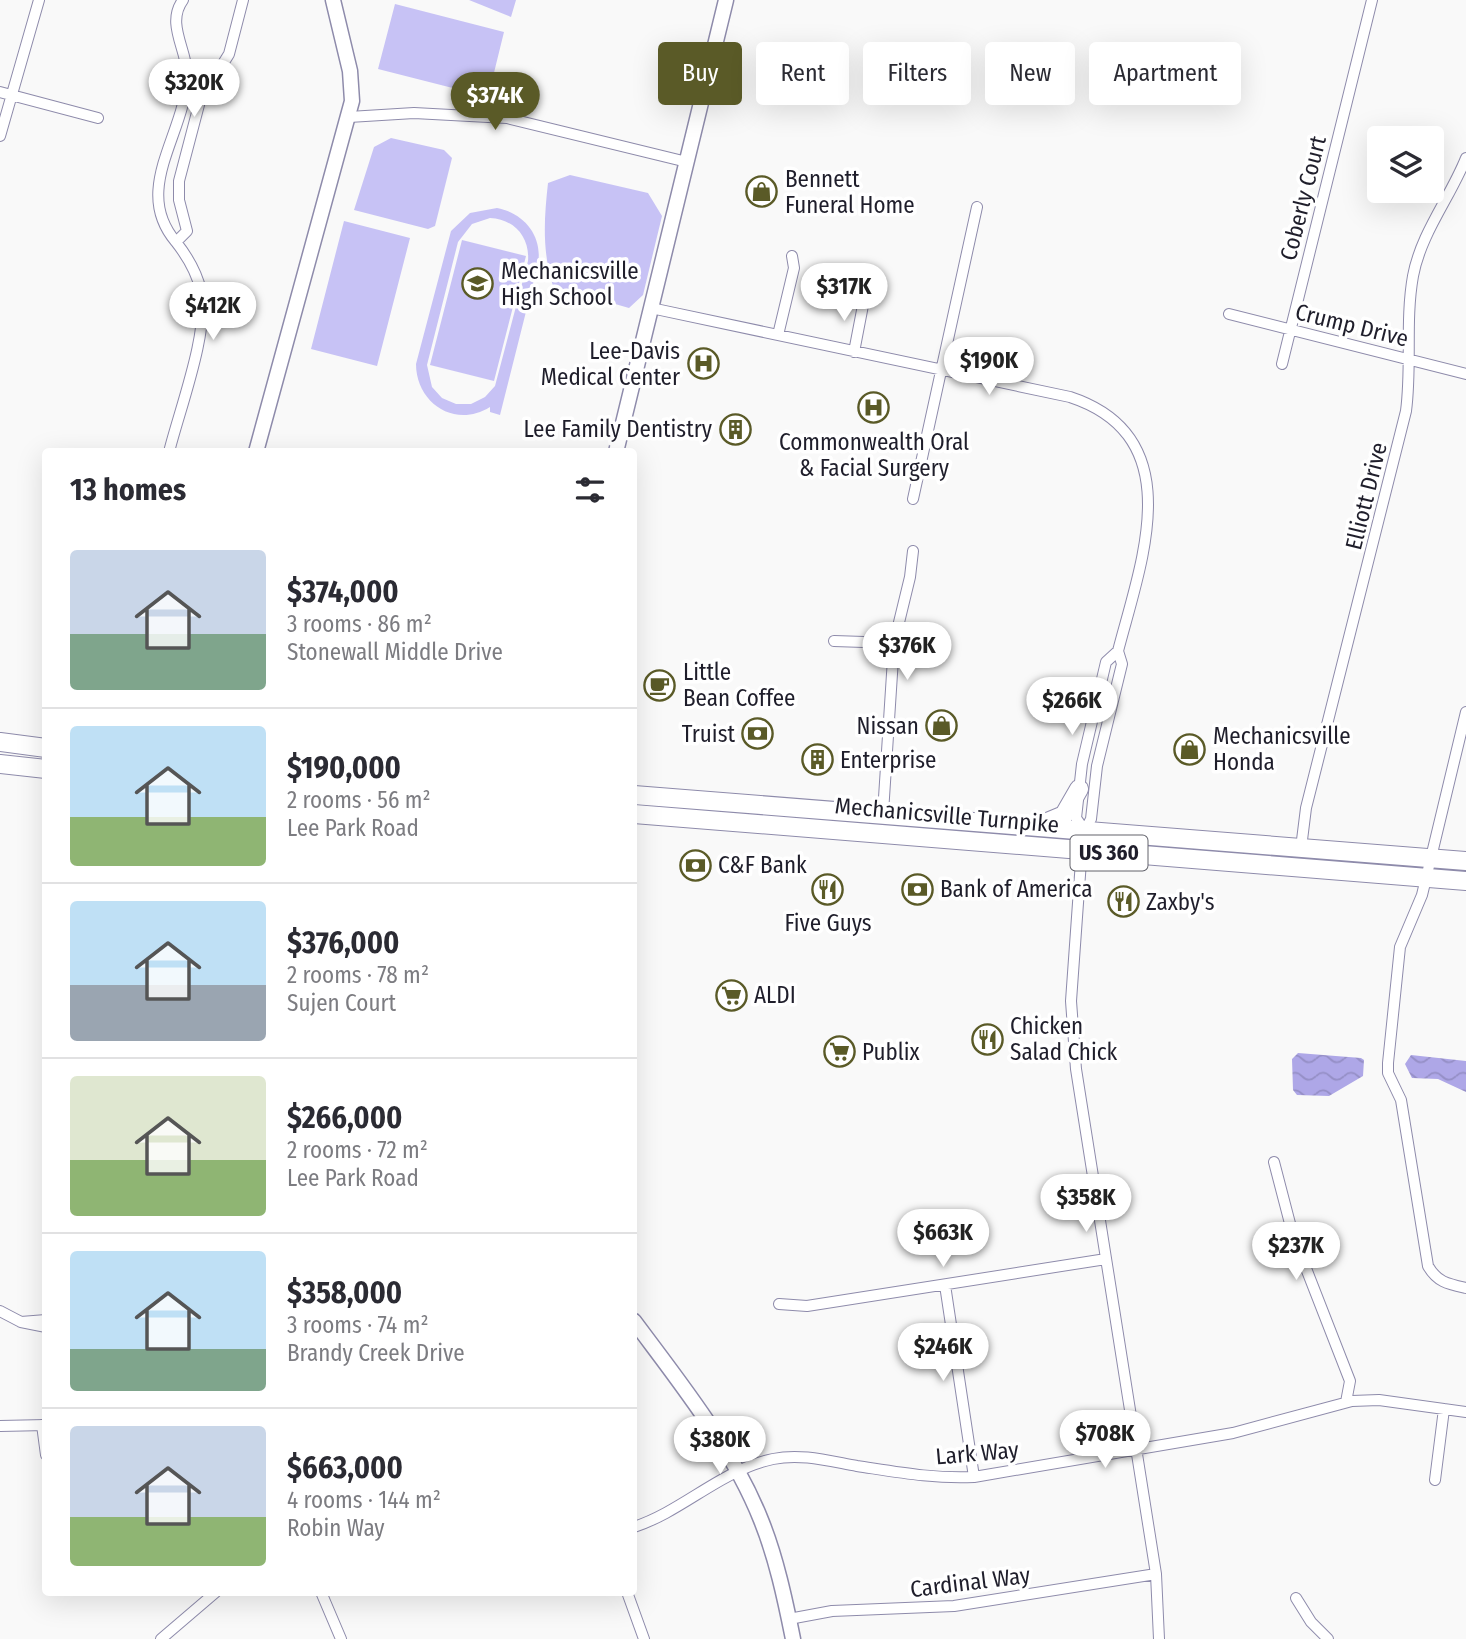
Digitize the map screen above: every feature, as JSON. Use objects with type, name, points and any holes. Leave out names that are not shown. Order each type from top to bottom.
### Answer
[{"type":"highway","points":[[0,742],[42,747]]},
{"type":"highway","points":[[0,764],[42,769]]},
{"type":"highway","points":[[1031,827],[1052,822],[1065,815],[1079,789]]},
{"type":"highway","name":"Mechanicsville Turnpike","points":[[637,795],[1466,861]]},
{"type":"highway","name":"Mechanicsville Turnpike","points":[[637,814],[1466,881]]},
{"type":"main road","points":[[257,448],[349,117],[352,86],[333,0]]},
{"type":"main road","points":[[617,448],[726,0]]},
{"type":"main road","points":[[637,1325],[738,1471],[768,1537],[793,1639]]},
{"type":"street","points":[[0,136],[39,0]]},
{"type":"street","points":[[170,448],[202,319],[201,291],[188,260],[163,224],[157,193],[185,90],[187,66],[176,24],[177,10],[183,0]]},
{"type":"street","points":[[176,242],[187,231],[179,181],[200,101],[229,54],[243,0]]},
{"type":"street","name":"Coberly Court","points":[[1282,364],[1372,0]]},
{"type":"street","points":[[0,92],[98,118]]},
{"type":"street","points":[[349,117],[414,113],[507,118],[687,162]]},
{"type":"street","name":"Elliott Drive","points":[[1301,848],[1306,808],[1397,451],[1411,360],[1410,300],[1417,261],[1428,231],[1466,158]]},
{"type":"street","points":[[913,499],[977,207]]},
{"type":"street","points":[[778,335],[794,268],[792,256]]},
{"type":"street","points":[[854,352],[864,300]]},
{"type":"street","points":[[651,308],[1083,402],[1111,418],[1135,445],[1147,480],[1150,513],[1118,651],[1122,664],[1097,766],[1091,820],[1085,831],[1072,994],[1072,1032],[1084,1132],[1156,1574],[1159,1639]]},
{"type":"street","name":"Crump Drive","points":[[1229,314],[1466,374]]},
{"type":"street","points":[[883,813],[894,643],[910,578],[913,551]]},
{"type":"street","points":[[834,641],[894,643]]},
{"type":"street","points":[[1085,831],[1076,818],[1089,728],[1106,662],[1118,651]]},
{"type":"street","points":[[1466,712],[1418,907],[1400,947],[1388,1073],[1401,1100],[1427,1266],[1434,1277],[1441,1281],[1466,1288]]},
{"type":"street","points":[[1274,1162],[1293,1235],[1350,1381],[1346,1402]]},
{"type":"street","points":[[779,1304],[807,1306],[1106,1259]]},
{"type":"street","points":[[945,1284],[974,1477]]},
{"type":"street","points":[[0,1311],[21,1322],[42,1326]]},
{"type":"street","points":[[21,1322],[42,1320]]},
{"type":"street","name":"Lark Way","points":[[637,1526],[662,1515],[738,1471],[775,1459],[805,1457],[934,1478],[974,1477],[1233,1433],[1346,1402],[1379,1400],[1466,1412]]},
{"type":"street","points":[[1435,1480],[1444,1409]]},
{"type":"street","points":[[0,1426],[42,1425]]},
{"type":"street","name":"Cardinal Way","points":[[789,1619],[832,1611],[954,1606],[1156,1574]]},
{"type":"street","points":[[161,1639],[211,1596]]},
{"type":"street","points":[[323,1596],[341,1639]]},
{"type":"street","points":[[628,1596],[644,1639]]},
{"type":"street","points":[[1296,1598],[1311,1622],[1328,1639]]},
{"type":"shaded area","points":[[469,0],[516,0],[511,17]]},
{"type":"shaded area","points":[[395,4],[504,32],[488,97],[378,69]]},
{"type":"shaded area","points":[[391,138],[444,150],[452,158],[435,226],[428,229],[354,210],[374,147]]},
{"type":"shaded area","points":[[570,175],[648,193],[662,216],[643,295],[629,308],[553,286],[545,235],[548,183]]},
{"type":"shaded area","points":[[497,208],[516,215],[530,227],[538,244],[538,264],[500,415],[490,412],[490,407],[464,415],[451,413],[430,401],[418,378],[416,364],[451,231],[470,213]],"holes":[[[490,218],[499,219],[519,231],[526,244],[528,261],[495,386],[485,397],[471,404],[456,404],[442,398],[432,387],[427,365],[458,242],[472,224]]]},
{"type":"shaded area","points":[[344,221],[410,238],[377,366],[311,349]]},
{"type":"shaded area","points":[[462,240],[526,256],[494,381],[430,365]]},
{"type":"water","points":[[1298,1053],[1361,1058],[1364,1060],[1363,1076],[1329,1096],[1297,1095],[1293,1090],[1292,1059]]},
{"type":"water","points":[[1411,1055],[1466,1061],[1466,1092],[1438,1079],[1412,1078],[1405,1064]]},
{"type":"place","name":"Bennett Funeral Home","points":[[762,192]]},
{"type":"place","name":"Mechanicsville High School","points":[[478,284]]},
{"type":"place","name":"Lee-Davis Medical Center","points":[[703,364]]},
{"type":"place","name":"Commonwealth Oral & Facial Surgery","points":[[874,408]]},
{"type":"place","name":"Lee Family Dentistry","points":[[735,429]]},
{"type":"place","name":"Little Bean Coffee","points":[[660,685]]},
{"type":"place","name":"Nissan","points":[[942,726]]},
{"type":"place","name":"Truist","points":[[758,734]]},
{"type":"place","name":"Mechanicsville Honda","points":[[1190,749]]},
{"type":"place","name":"Enterprise","points":[[817,760]]},
{"type":"place","name":"C&F Bank","points":[[695,865]]},
{"type":"place","name":"Five Guys","points":[[828,889]]},
{"type":"place","name":"Bank of America","points":[[917,889]]},
{"type":"place","name":"Zaxby's","points":[[1123,902]]},
{"type":"place","name":"ALDI","points":[[731,995]]},
{"type":"place","name":"Chicken Salad Chick","points":[[987,1039]]},
{"type":"place","name":"Publix","points":[[839,1052]]}]
